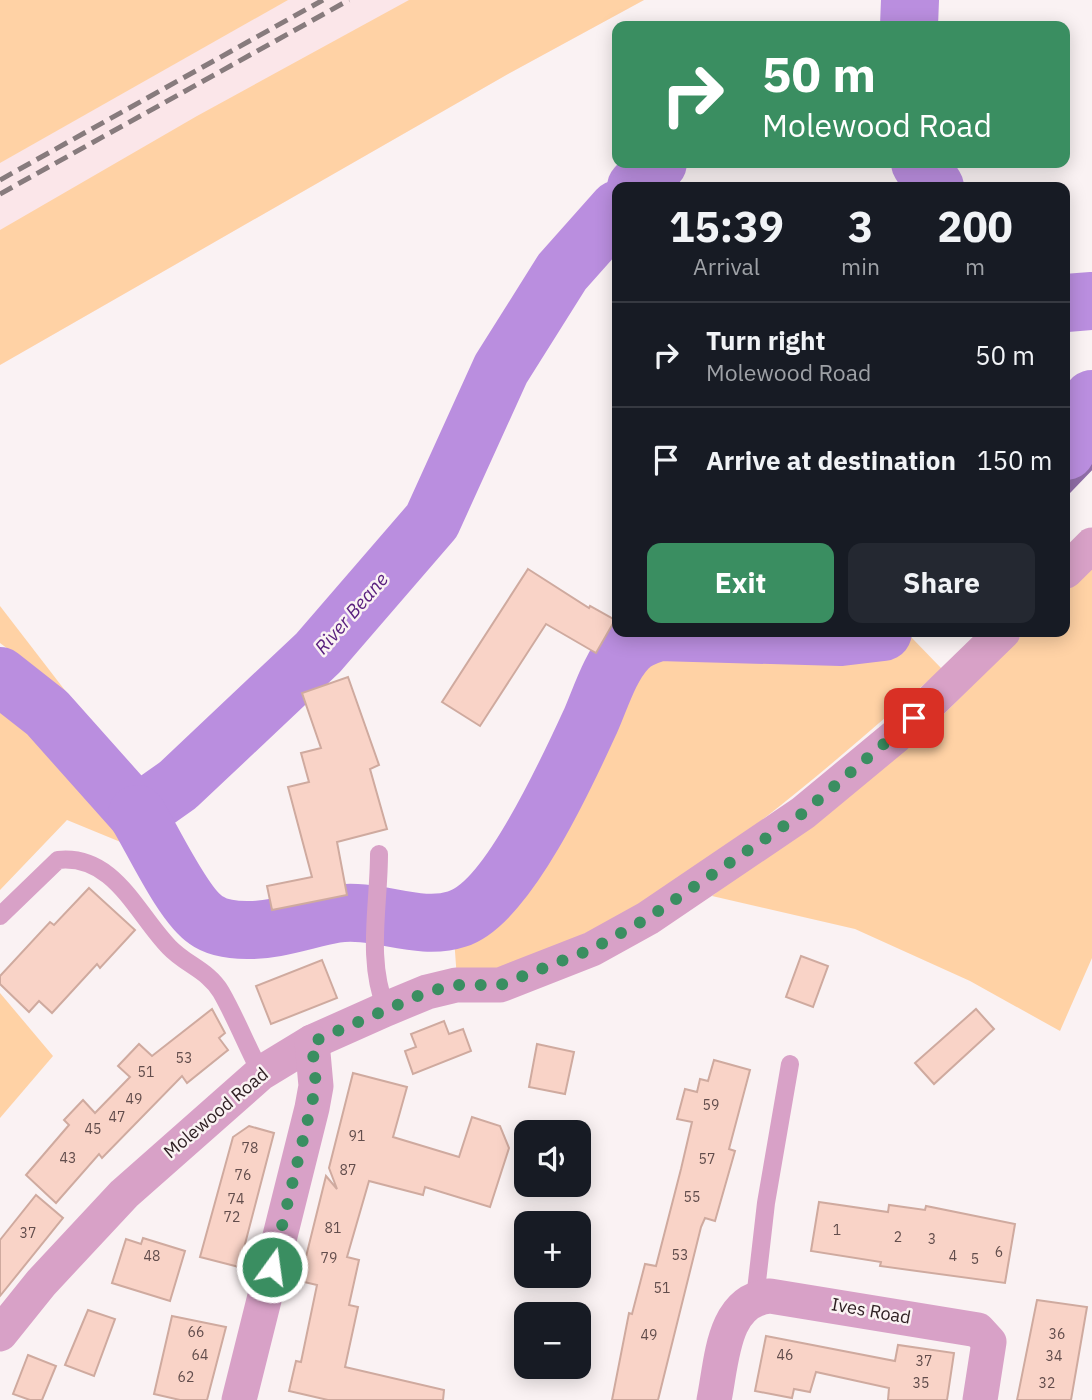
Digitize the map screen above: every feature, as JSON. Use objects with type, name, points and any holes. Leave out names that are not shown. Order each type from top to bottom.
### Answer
[{"type":"street","points":[[1070,567],[1092,545]]},
{"type":"street","name":"Molewood Road","points":[[0,1334],[41,1283],[124,1194],[261,1073],[312,1042],[427,992],[456,985],[500,985],[592,949],[648,918],[803,813],[896,736],[998,637]]},
{"type":"street","points":[[239,1400],[312,1108],[316,1086],[312,1042]]},
{"type":"street","points":[[713,1400],[732,1322],[741,1307],[755,1298]]},
{"type":"street","name":"Ives Road","points":[[755,1298],[793,1298],[978,1330],[986,1336],[989,1350],[981,1400]]},
{"type":"lane","points":[[379,854],[374,947],[376,983],[386,1009]]},
{"type":"lane","points":[[0,916],[58,860],[83,859],[98,867],[120,885],[171,949],[209,975],[221,992],[261,1073]]},
{"type":"lane","points":[[755,1298],[766,1203],[790,1064]]},
{"type":"shaded area","points":[[0,0],[288,0],[0,163]]},
{"type":"shaded area","points":[[119,0],[644,0],[508,74],[0,365],[0,67]]},
{"type":"shaded area","points":[[409,0],[644,0],[508,74],[0,365],[0,230],[197,116]]},
{"type":"shaded area","points":[[1092,562],[1092,958],[1060,1031],[970,981],[855,929],[712,896],[939,719],[1020,637],[1070,637],[1070,585]]},
{"type":"shaded area","points":[[0,606],[67,693],[0,643]]},
{"type":"shaded area","points":[[911,637],[942,669],[775,810],[655,895],[592,930],[526,959],[457,979],[454,938],[481,928],[501,912],[516,894],[583,779],[635,665],[644,658],[653,653],[683,646],[721,649],[753,656],[835,654],[897,643]]},
{"type":"shaded area","points":[[0,705],[101,791],[140,850],[67,820],[0,890]]},
{"type":"shaded area","points":[[0,993],[53,1056],[0,1118]]},
{"type":"building","points":[[528,569],[589,608],[590,606],[612,618],[612,625],[596,653],[546,624],[480,726],[442,702]]},
{"type":"building","points":[[348,677],[379,765],[370,769],[387,829],[337,842],[347,895],[272,910],[267,886],[312,877],[288,787],[309,782],[301,753],[321,748],[302,693]]},
{"type":"building","points":[[89,888],[135,930],[100,968],[97,964],[52,1013],[39,1001],[29,1012],[0,984],[0,976],[50,922],[54,925]]},
{"type":"building","points":[[801,956],[828,966],[813,1007],[786,997]]},
{"type":"building","points":[[322,960],[337,998],[271,1024],[256,986]]},
{"type":"building","points":[[212,1009],[225,1033],[219,1038],[228,1050],[187,1083],[182,1076],[102,1158],[99,1154],[56,1203],[26,1175],[69,1125],[64,1120],[83,1100],[95,1113],[130,1077],[118,1066],[139,1044],[152,1056]]},
{"type":"building","points":[[976,1009],[994,1029],[934,1084],[915,1063]]},
{"type":"building","points":[[444,1021],[449,1034],[463,1029],[471,1051],[413,1074],[405,1051],[416,1047],[411,1034]]},
{"type":"building","points":[[537,1044],[574,1052],[565,1094],[529,1087]]},
{"type":"building","points":[[714,1060],[750,1070],[729,1149],[735,1151],[715,1221],[705,1218],[701,1227],[658,1400],[612,1400],[629,1313],[632,1314],[645,1264],[656,1266],[681,1169],[692,1122],[677,1119],[685,1089],[697,1092],[700,1079],[708,1081]]},
{"type":"building","points":[[353,1073],[407,1087],[393,1137],[459,1157],[472,1117],[500,1126],[509,1148],[490,1207],[425,1187],[423,1195],[369,1181],[347,1257],[359,1260],[349,1305],[358,1307],[345,1367],[444,1390],[443,1400],[328,1400],[289,1391],[296,1361],[301,1362],[317,1285],[300,1281],[326,1176],[337,1189],[329,1168]]},
{"type":"building","points":[[249,1126],[274,1133],[239,1267],[200,1257],[233,1137]]},
{"type":"building","points":[[36,1195],[63,1218],[0,1296],[0,1240]]},
{"type":"building","points":[[819,1202],[888,1212],[889,1205],[925,1210],[926,1206],[1015,1224],[1005,1283],[880,1266],[881,1262],[811,1251]]},
{"type":"building","points":[[143,1238],[185,1251],[170,1301],[112,1283],[126,1239],[141,1244]]},
{"type":"building","points":[[1037,1300],[1087,1307],[1071,1400],[1017,1400]]},
{"type":"building","points":[[88,1310],[115,1319],[94,1376],[65,1365]]},
{"type":"building","points":[[172,1316],[226,1327],[207,1400],[180,1400],[154,1394]]},
{"type":"building","points":[[766,1336],[895,1361],[898,1345],[954,1353],[947,1400],[888,1400],[889,1388],[816,1372],[810,1392],[794,1389],[792,1398],[755,1391]]},
{"type":"building","points":[[28,1355],[56,1366],[42,1400],[30,1400],[13,1394]]},
{"type":"waterway","name":"River Beane","points":[[909,21],[910,0]]},
{"type":"waterway","name":"River Beane","points":[[641,182],[653,168]]},
{"type":"waterway","points":[[923,168],[932,182]]},
{"type":"waterway","name":"River Beane","points":[[0,676],[47,713],[137,814],[178,785],[318,653],[432,521],[501,369],[562,272],[612,216]]},
{"type":"waterway","points":[[1070,303],[1092,301]]},
{"type":"waterway","points":[[1070,443],[1092,399]]},
{"type":"waterway","points":[[1070,486],[1092,463]]},
{"type":"waterway","points":[[137,814],[188,901],[206,920],[220,927],[258,930],[350,913],[427,923],[457,919],[476,908],[516,862],[568,769],[611,673],[627,649],[645,637]]},
{"type":"railway","points":[[0,180],[323,0]]},
{"type":"railway","points":[[0,194],[349,0]]},
{"type":"route","points":[[272,1267],[316,1086],[312,1042],[427,992],[456,985],[500,985],[592,949],[648,918],[803,813],[914,718]]}]
